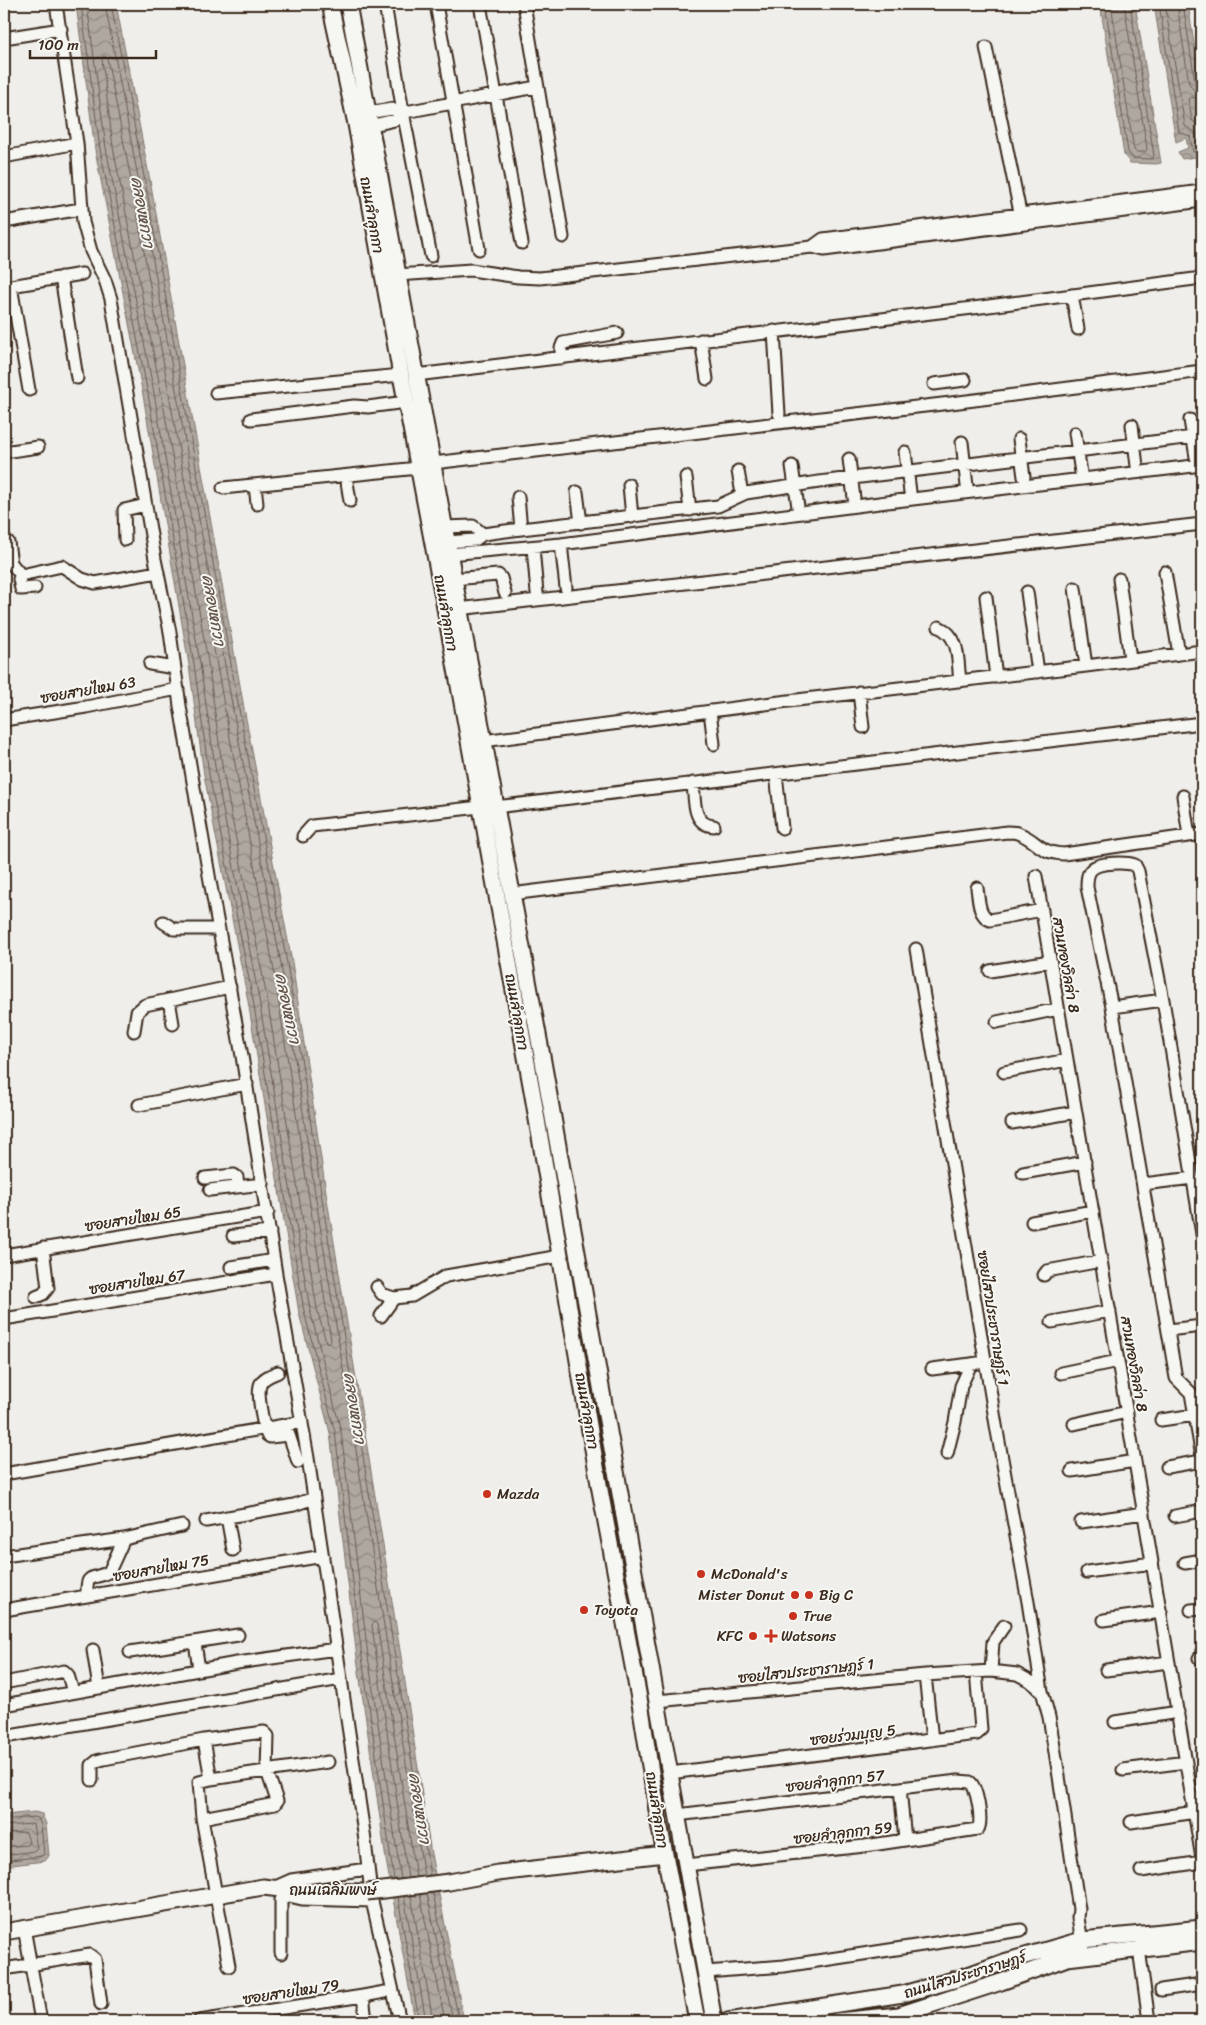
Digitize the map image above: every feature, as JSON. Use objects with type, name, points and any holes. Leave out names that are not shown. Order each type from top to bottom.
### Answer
[{"type":"main road","name":"ถนนลำลูกกา","points":[[330,4],[356,124],[406,402],[443,527],[453,579],[483,741],[487,807],[511,894],[544,1066],[714,2021]]},
{"type":"main road","name":"ถนนลำลูกกา","points":[[348,4],[416,375],[425,466],[444,596],[487,807],[533,1096],[600,1490],[697,2021]]},
{"type":"main road","name":"ถนนเฉลิมพงษ์","points":[[4,1932],[214,1895],[268,1888],[369,1897],[498,1873],[665,1854]]},
{"type":"main road","name":"ถนนไสวประชาราษฎร์","points":[[731,2021],[903,1994],[958,1979],[1004,1962],[1202,1928]]},
{"type":"main road","name":"ถนนไสวประชาราษฎร์","points":[[1122,1943],[1139,1949],[1202,1942]]},
{"type":"main road","name":"ถนนไสวประชาราษฎร์","points":[[837,2021],[899,2015],[993,1985],[1067,1958],[1087,1947]]},
{"type":"main road","points":[[710,1998],[731,2021]]},
{"type":"street","points":[[56,4],[77,143],[81,209],[85,234],[111,299],[170,632],[178,689],[247,1084],[276,1274],[317,1514],[364,1833],[369,1897],[400,2021]]},
{"type":"street","points":[[385,4],[401,112],[431,256]]},
{"type":"street","points":[[436,4],[479,249]]},
{"type":"street","points":[[480,4],[522,243]]},
{"type":"street","points":[[524,4],[536,87],[563,237]]},
{"type":"street","points":[[4,38],[61,29]]},
{"type":"street","points":[[986,47],[1021,219]]},
{"type":"street","points":[[368,120],[392,109],[401,112],[536,87]]},
{"type":"street","points":[[4,157],[77,143]]},
{"type":"street","points":[[397,275],[471,270],[518,277],[540,278],[812,247],[823,239],[893,235],[1021,219],[1145,203],[1202,191]]},
{"type":"street","points":[[1145,203],[1202,201]]},
{"type":"street","points":[[4,222],[81,209]]},
{"type":"street","points":[[29,390],[8,287],[82,274]]},
{"type":"street","points":[[61,277],[77,378]]},
{"type":"street","points":[[416,375],[1072,296],[1202,278]]},
{"type":"street","points":[[1072,296],[1078,329]]},
{"type":"street","points":[[774,331],[779,414]]},
{"type":"street","points":[[561,358],[560,348],[563,343],[617,333]]},
{"type":"street","points":[[701,340],[707,378]]},
{"type":"street","points":[[223,488],[346,476],[1202,372]]},
{"type":"street","points":[[216,393],[401,375]]},
{"type":"street","points":[[934,384],[965,380]]},
{"type":"street","points":[[948,383],[951,403]]},
{"type":"street","points":[[251,419],[354,406],[368,407],[406,402]]},
{"type":"street","points":[[447,548],[533,547],[561,544],[1199,461],[1198,436],[1190,420]]},
{"type":"street","points":[[1132,425],[1137,466]]},
{"type":"street","points":[[1075,433],[1081,473]]},
{"type":"street","points":[[447,548],[475,540],[483,534],[718,506],[742,494],[794,485],[1198,436]]},
{"type":"street","points":[[1019,439],[1024,477]]},
{"type":"street","points":[[962,442],[967,486]]},
{"type":"street","points":[[4,452],[38,446]]},
{"type":"street","points":[[905,452],[910,492]]},
{"type":"street","points":[[849,460],[854,498]]},
{"type":"street","points":[[792,466],[798,507]]},
{"type":"street","points":[[738,471],[742,494]]},
{"type":"street","points":[[346,476],[350,501]]},
{"type":"street","points":[[686,477],[690,510]]},
{"type":"street","points":[[255,485],[257,504]]},
{"type":"street","points":[[629,485],[632,517]]},
{"type":"street","points":[[577,492],[581,522]]},
{"type":"street","points":[[518,497],[521,529]]},
{"type":"street","points":[[126,540],[124,510],[146,505]]},
{"type":"street","points":[[458,609],[1202,524]]},
{"type":"street","points":[[443,527],[473,526],[483,534]]},
{"type":"street","points":[[8,542],[11,563],[21,575]]},
{"type":"street","points":[[561,544],[566,588]]},
{"type":"street","points":[[533,547],[537,593]]},
{"type":"street","points":[[21,575],[62,566],[82,579],[95,583],[158,572]]},
{"type":"street","points":[[1165,572],[1179,654]]},
{"type":"street","points":[[21,575],[19,579],[21,589],[35,588]]},
{"type":"street","points":[[453,579],[498,575],[501,578],[505,593]]},
{"type":"street","points":[[1119,579],[1130,659]]},
{"type":"street","points":[[1075,588],[1086,666]]},
{"type":"street","points":[[1027,592],[1038,672]]},
{"type":"street","points":[[986,597],[996,677]]},
{"type":"street","points":[[939,627],[947,631],[955,643],[960,681]]},
{"type":"street","points":[[483,741],[859,692],[1202,651]]},
{"type":"street","points":[[150,664],[175,668]]},
{"type":"street","name":"ซอยสายไหม 63","points":[[4,720],[86,707],[178,689]]},
{"type":"street","points":[[859,692],[863,728]]},
{"type":"street","points":[[710,711],[714,744]]},
{"type":"street","points":[[303,836],[312,826],[776,774],[1202,723]]},
{"type":"street","points":[[776,774],[782,828]]},
{"type":"street","points":[[693,783],[696,812],[700,821],[706,826],[714,826]]},
{"type":"street","points":[[1184,796],[1189,836]]},
{"type":"street","points":[[511,894],[1007,832],[1020,834],[1043,850],[1058,853],[1202,834]]},
{"type":"street","points":[[1202,1234],[1138,871],[1135,865],[1127,862],[1096,866],[1090,870],[1087,879],[1088,887],[1112,1006],[1176,1378],[1191,1394],[1202,1457]]},
{"type":"street","name":"สวนทองวิลล่า 8","points":[[1036,876],[1202,1858]]},
{"type":"street","points":[[977,888],[981,914],[984,918],[990,920],[1042,910]]},
{"type":"street","points":[[164,922],[174,929],[219,929]]},
{"type":"street","name":"ซอยไสวประชาราษฎร์ 1","points":[[916,949],[985,1362],[1042,1691],[1049,1717],[1061,1786],[1079,1910],[1084,1916],[1087,1947]]},
{"type":"street","points":[[990,971],[1050,960]]},
{"type":"street","points":[[134,1030],[135,1017],[141,1006],[230,987]]},
{"type":"street","points":[[169,1000],[173,1024]]},
{"type":"street","points":[[1112,1006],[1162,1000]]},
{"type":"street","points":[[997,1022],[1058,1009]]},
{"type":"street","points":[[1004,1072],[1067,1060]]},
{"type":"street","points":[[139,1104],[247,1084]]},
{"type":"street","points":[[1012,1123],[1076,1112]]},
{"type":"street","points":[[1023,1173],[1085,1162]]},
{"type":"street","points":[[205,1178],[234,1175],[237,1177],[238,1186]]},
{"type":"street","points":[[1143,1184],[1193,1178]]},
{"type":"street","points":[[210,1190],[263,1184]]},
{"type":"street","name":"ซอยสายไหม 65","points":[[4,1255],[268,1212]]},
{"type":"street","points":[[1032,1222],[1093,1212]]},
{"type":"street","points":[[234,1236],[270,1232]]},
{"type":"street","points":[[36,1297],[43,1294],[48,1288],[43,1248]]},
{"type":"street","points":[[377,1287],[382,1294],[394,1298],[412,1296],[446,1276],[560,1256]]},
{"type":"street","points":[[231,1267],[274,1260]]},
{"type":"street","points":[[1044,1275],[1047,1271],[1101,1260]]},
{"type":"street","name":"ซอยสายไหม 67","points":[[4,1319],[276,1274]]},
{"type":"street","points":[[381,1316],[394,1298]]},
{"type":"street","points":[[1052,1322],[1110,1310]]},
{"type":"street","points":[[1168,1330],[1202,1326]]},
{"type":"street","points":[[1061,1372],[1118,1361]]},
{"type":"street","points":[[932,1369],[985,1362]]},
{"type":"street","points":[[947,1454],[961,1386],[971,1364]]},
{"type":"street","points":[[278,1372],[265,1378],[258,1389],[265,1429],[270,1437],[290,1434],[298,1462]]},
{"type":"street","points":[[1074,1424],[1127,1412]]},
{"type":"street","points":[[1160,1420],[1195,1415]]},
{"type":"street","points":[[4,1474],[302,1422]]},
{"type":"street","points":[[1072,1472],[1135,1461]]},
{"type":"street","points":[[1167,1467],[1202,1461]]},
{"type":"street","points":[[206,1521],[294,1505],[314,1498]]},
{"type":"street","points":[[294,1505],[317,1514]]},
{"type":"street","points":[[1175,1516],[1202,1511]]},
{"type":"street","points":[[1081,1522],[1144,1513]]},
{"type":"street","points":[[227,1517],[233,1550]]},
{"type":"street","points":[[4,1556],[124,1539],[182,1526]]},
{"type":"street","points":[[87,1596],[86,1584],[88,1579],[92,1576],[109,1572],[124,1539]]},
{"type":"street","name":"ซอยสายไหม 75","points":[[4,1610],[323,1556]]},
{"type":"street","points":[[1185,1563],[1202,1560]]},
{"type":"street","points":[[1087,1572],[1152,1563]]},
{"type":"street","points":[[1104,1620],[1161,1612]]},
{"type":"street","points":[[991,1672],[993,1642],[1004,1626]]},
{"type":"street","points":[[130,1652],[238,1635]]},
{"type":"street","points":[[195,1643],[199,1670]]},
{"type":"street","points":[[4,1705],[336,1648]]},
{"type":"street","points":[[93,1650],[99,1688]]},
{"type":"street","points":[[1106,1670],[1169,1662]]},
{"type":"street","points":[[4,1683],[64,1671],[68,1676],[72,1692]]},
{"type":"street","name":"ซอยไสวประชาราษฎร์ 1","points":[[657,1701],[925,1675],[976,1672],[1017,1674],[1030,1681],[1042,1691]]},
{"type":"street","name":"ซอยร่วมบุญ 5","points":[[670,1773],[932,1740],[980,1732],[976,1672]]},
{"type":"street","points":[[925,1675],[932,1740]]},
{"type":"street","points":[[4,1737],[341,1679]]},
{"type":"street","points":[[1115,1722],[1178,1712]]},
{"type":"street","points":[[92,1780],[92,1765],[97,1761],[204,1740],[264,1732],[268,1736],[267,1771],[277,1797],[277,1802],[275,1804],[202,1818]]},
{"type":"street","points":[[204,1740],[211,1779]]},
{"type":"street","points":[[229,1966],[214,1895],[202,1818],[199,1782],[328,1762]]},
{"type":"street","points":[[1123,1770],[1186,1762]]},
{"type":"street","name":"ซอยลำลูกกา 57","points":[[677,1815],[900,1788],[970,1782],[975,1788],[978,1805]]},
{"type":"street","points":[[900,1788],[905,1840]]},
{"type":"street","name":"ซอยลำลูกกา 59","points":[[686,1865],[794,1854],[978,1830],[981,1822],[978,1805]]},
{"type":"street","points":[[1131,1822],[1195,1812]]},
{"type":"street","points":[[1141,1871],[1202,1862]]},
{"type":"street","points":[[367,1869],[291,1880],[268,1888],[271,1894],[302,1899],[369,1897]]},
{"type":"street","points":[[282,1953],[281,1900],[289,1896]]},
{"type":"street","points":[[24,1928],[32,1963],[41,2021]]},
{"type":"street","points":[[706,1972],[784,1966],[1021,1930]]},
{"type":"street","points":[[1139,1949],[1149,2021]]},
{"type":"street","points":[[4,1969],[32,1963],[93,1956],[101,2004]]},
{"type":"street","points":[[1161,1990],[1202,1984]]},
{"type":"street","points":[[363,1996],[385,1992]]},
{"type":"street","name":"ซอยสายไหม 79","points":[[199,2021],[363,1996],[366,2021]]},
{"type":"water","name":"คลองหกวา","points":[[76,4],[116,4],[152,191],[244,708],[292,962],[327,1199],[431,1854],[464,2021],[415,2021],[386,1860],[357,1658],[330,1433],[299,1313],[248,1001],[204,775],[189,665],[143,395],[95,150]]},
{"type":"water","points":[[1100,4],[1135,4],[1161,163],[1130,163],[1124,155]]},
{"type":"water","points":[[1154,4],[1188,4],[1202,96],[1202,156],[1182,159],[1178,152],[1188,148],[1186,138],[1176,142]]},
{"type":"water","points":[[35,1812],[42,1814],[46,1824],[49,1856],[45,1861],[4,1866],[4,1815]]},
{"type":"place","name":"Mazda","points":[[487,1494]]},
{"type":"place","name":"McDonald's","points":[[701,1574]]},
{"type":"place","name":"Mister Donut","points":[[795,1595]]},
{"type":"place","name":"Big C","points":[[809,1595]]},
{"type":"place","name":"Toyota","points":[[584,1610]]},
{"type":"place","name":"True","points":[[793,1616]]},
{"type":"place","name":"KFC","points":[[753,1636]]},
{"type":"place","name":"Watsons","points":[[771,1636]]}]
